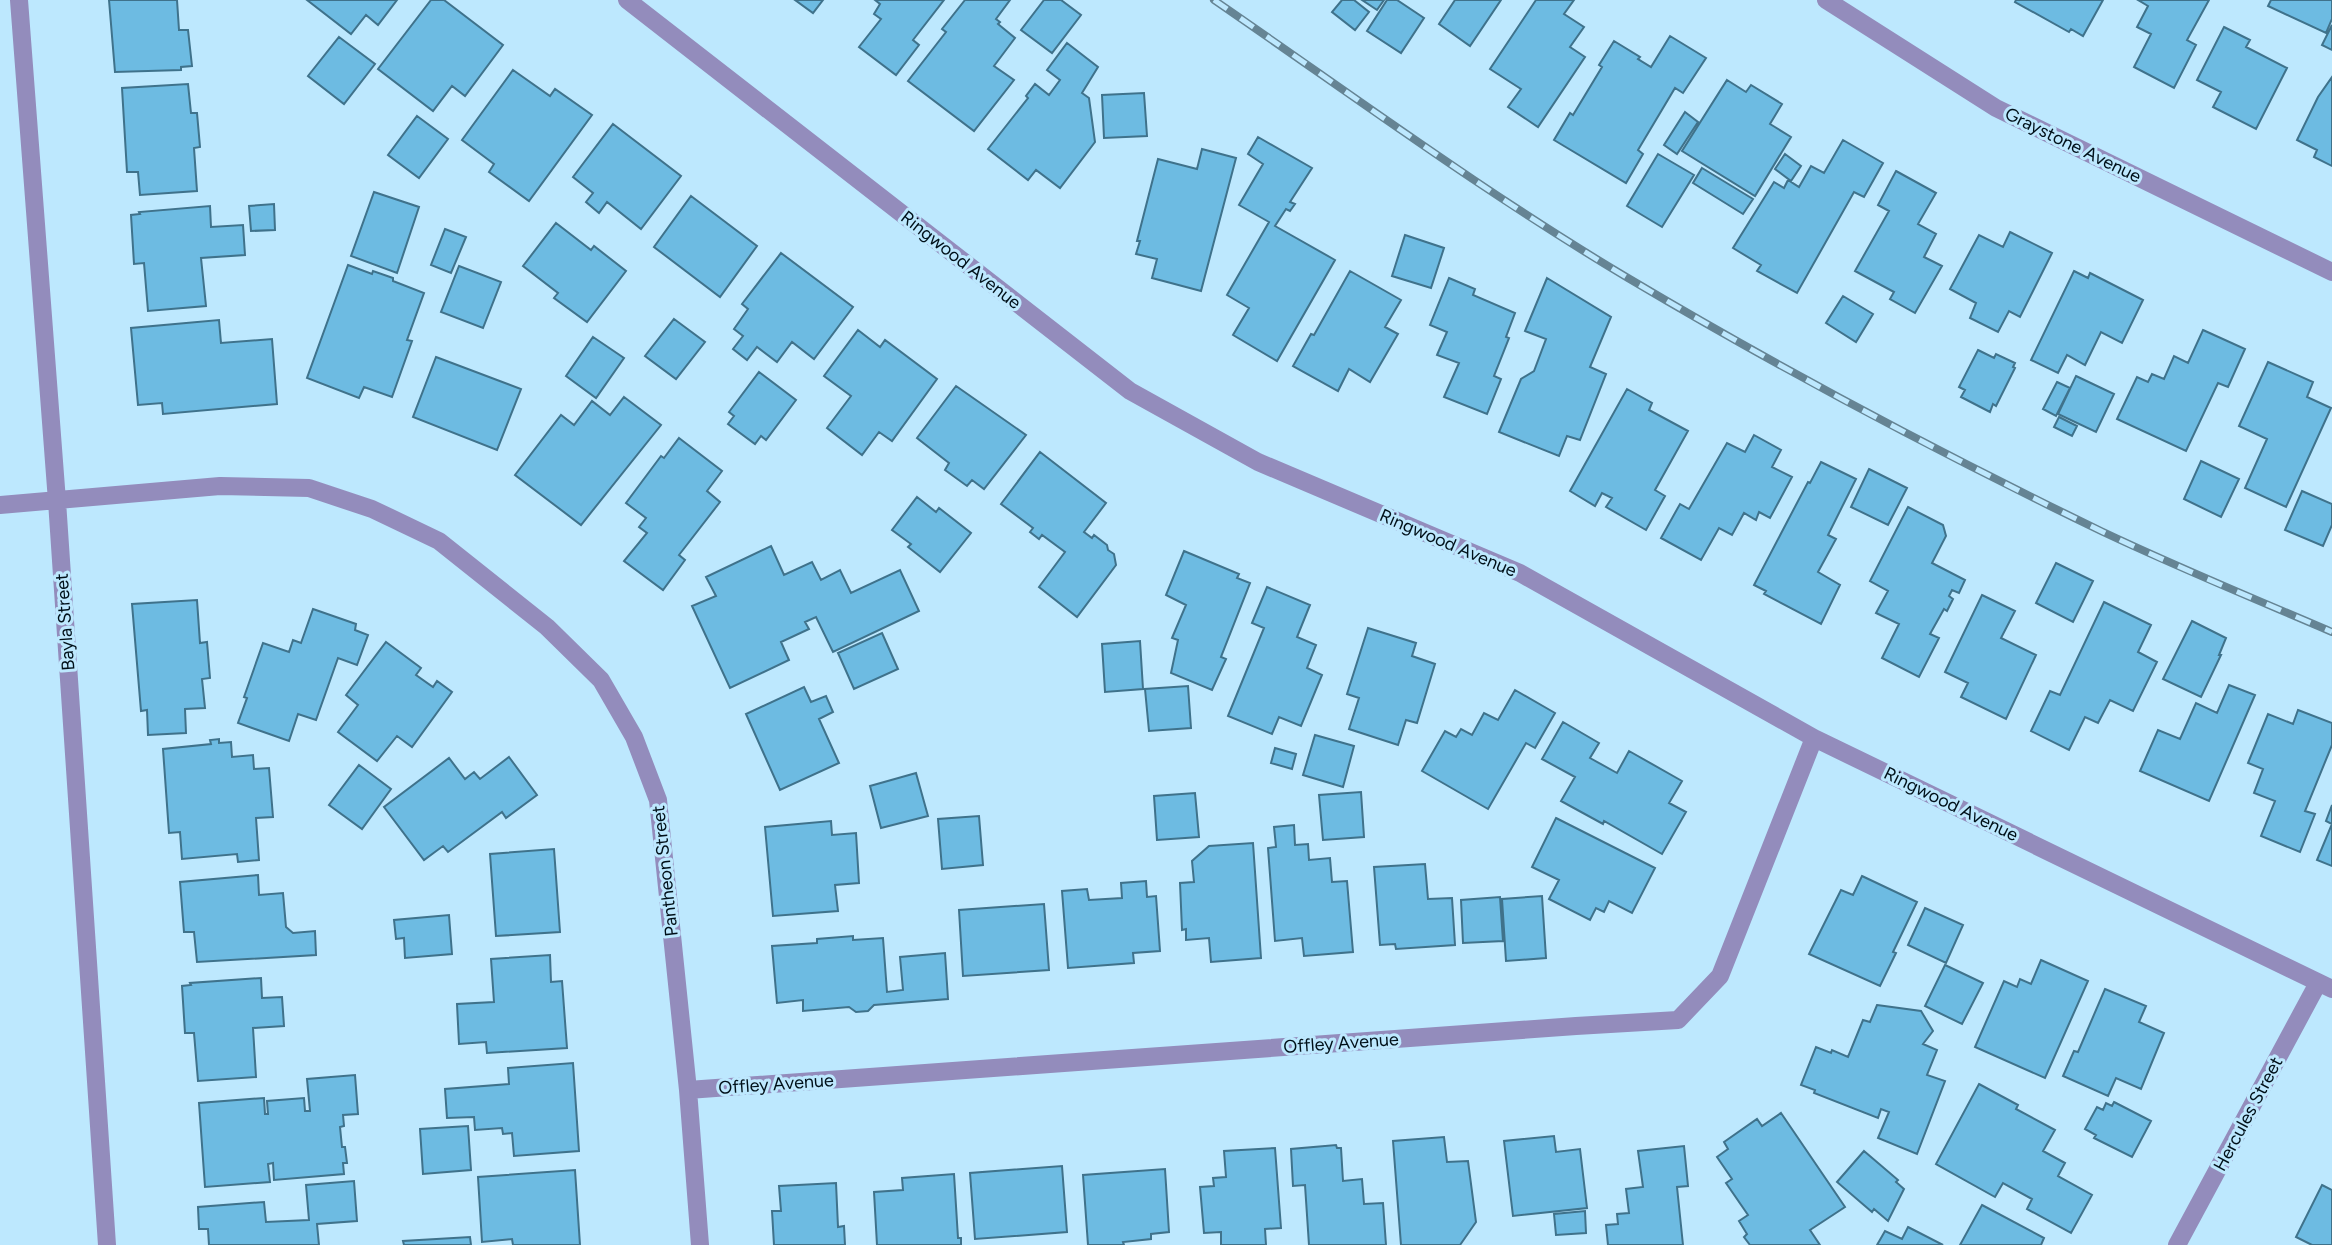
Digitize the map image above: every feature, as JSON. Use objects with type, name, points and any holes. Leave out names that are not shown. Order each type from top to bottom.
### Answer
[{"type":"street","name":"Bayla Street","points":[[19,0],[57,501],[107,1245]]},
{"type":"street","name":"Ringwood Avenue","points":[[627,0],[1130,391],[1258,462],[1520,573],[1814,737],[2325,986]]},
{"type":"street","name":"Graystone Avenue","points":[[1826,0],[1996,108],[2332,272]]},
{"type":"street","name":"Pantheon Street","points":[[0,505],[220,486],[309,488],[372,509],[439,541],[547,627],[601,680],[634,737],[658,800],[701,1245]]},
{"type":"street","name":"Offley Avenue","points":[[688,1090],[1678,1020],[1720,975],[1814,737]]},
{"type":"street","name":"Hercules Street","points":[[2177,1245],[2325,986]]},
{"type":"building","points":[[109,0],[177,0],[179,30],[188,30],[192,66],[181,67],[181,70],[115,72]]},
{"type":"building","points":[[307,0],[397,0],[378,25],[366,15],[351,34]]},
{"type":"building","points":[[431,0],[444,0],[503,45],[465,96],[452,86],[433,111],[378,69]]},
{"type":"building","points":[[795,0],[823,0],[813,13]]},
{"type":"building","points":[[875,0],[944,0],[913,40],[919,45],[896,75],[859,47],[881,19],[874,14],[880,4]]},
{"type":"building","points":[[965,0],[1010,0],[996,19],[1000,22],[998,24],[1015,38],[994,66],[1014,80],[974,131],[908,81],[946,32],[942,29]]},
{"type":"building","points":[[1044,0],[1061,0],[1081,15],[1052,53],[1021,30]]},
{"type":"building","points":[[1342,0],[1354,0],[1369,12],[1355,30],[1332,12]]},
{"type":"building","points":[[1362,0],[1384,0],[1377,10]]},
{"type":"building","points":[[1387,0],[1397,0],[1424,18],[1401,53],[1367,31]]},
{"type":"building","points":[[1455,0],[1501,0],[1470,46],[1439,24]]},
{"type":"building","points":[[1536,0],[1574,0],[1564,14],[1584,27],[1570,47],[1585,57],[1538,127],[1508,107],[1521,89],[1490,69]]},
{"type":"building","points":[[2103,0],[2083,36],[2071,29],[2069,32],[2015,2]]},
{"type":"building","points":[[2138,0],[2209,0],[2187,40],[2196,45],[2174,88],[2134,67],[2151,34],[2137,27],[2148,6]]},
{"type":"building","points":[[2271,0],[2332,0],[2332,19],[2326,33],[2268,6]]},
{"type":"building","points":[[2332,25],[2332,50],[2322,45]]},
{"type":"building","points":[[2224,27],[2250,40],[2246,47],[2287,68],[2256,129],[2213,107],[2221,92],[2197,80]]},
{"type":"building","points":[[1670,36],[1706,58],[1683,93],[1675,88],[1638,150],[1643,154],[1626,183],[1554,140],[1570,113],[1573,115],[1602,67],[1599,65],[1614,41],[1651,67]]},
{"type":"building","points":[[339,37],[375,64],[344,104],[308,76]]},
{"type":"building","points":[[1067,43],[1098,67],[1082,93],[1089,98],[1095,142],[1060,188],[1036,170],[1028,180],[988,149],[1028,98],[1026,96],[1035,84],[1049,95],[1060,80],[1047,70]]},
{"type":"building","points":[[513,70],[550,96],[555,89],[592,115],[529,201],[489,172],[494,164],[462,140]]},
{"type":"building","points":[[2332,77],[2332,166],[2314,157],[2317,150],[2297,140],[2318,97]]},
{"type":"building","points":[[1727,80],[1746,92],[1751,85],[1782,104],[1770,124],[1791,137],[1755,196],[1682,151]]},
{"type":"building","points":[[188,84],[191,113],[197,113],[200,147],[194,148],[197,191],[140,195],[138,172],[127,172],[122,88]]},
{"type":"building","points":[[1144,93],[1147,136],[1104,138],[1102,95]]},
{"type":"building","points":[[1685,112],[1698,122],[1677,154],[1664,145]]},
{"type":"building","points":[[417,116],[448,139],[419,178],[388,155]]},
{"type":"building","points":[[613,124],[681,176],[641,229],[607,202],[599,213],[586,202],[593,193],[573,177]]},
{"type":"building","points":[[1258,137],[1312,168],[1290,202],[1295,204],[1290,211],[1286,209],[1275,226],[1335,260],[1277,361],[1233,335],[1249,308],[1227,295],[1269,222],[1239,205],[1263,164],[1248,154]]},
{"type":"building","points":[[1843,140],[1883,163],[1864,197],[1854,192],[1797,293],[1757,271],[1761,265],[1733,248],[1774,182],[1784,188],[1788,180],[1799,187],[1811,166],[1824,173]]},
{"type":"building","points":[[1202,149],[1236,158],[1201,291],[1152,278],[1157,259],[1136,254],[1158,159],[1197,169]]},
{"type":"building","points":[[1658,154],[1694,175],[1662,227],[1627,206]]},
{"type":"building","points":[[1785,154],[1801,166],[1791,181],[1775,169]]},
{"type":"building","points":[[1702,168],[1753,199],[1743,214],[1693,183]]},
{"type":"building","points":[[1896,171],[1936,193],[1918,224],[1936,234],[1924,257],[1942,266],[1915,313],[1890,299],[1894,292],[1855,271],[1889,211],[1878,205]]},
{"type":"building","points":[[374,192],[419,207],[397,273],[351,256]]},
{"type":"building","points":[[691,196],[757,246],[720,297],[654,247]]},
{"type":"building","points":[[274,204],[275,230],[251,231],[249,206]]},
{"type":"building","points":[[210,206],[211,227],[243,225],[245,255],[201,258],[206,306],[148,311],[144,263],[134,264],[131,215]]},
{"type":"building","points":[[556,223],[591,250],[594,246],[626,271],[587,322],[554,298],[558,293],[523,266]]},
{"type":"building","points":[[445,229],[466,237],[451,273],[431,265]]},
{"type":"building","points":[[2010,232],[2052,253],[2020,317],[2009,311],[1998,332],[1970,318],[1976,303],[1950,289],[1979,235],[2003,247]]},
{"type":"building","points":[[1405,235],[1444,248],[1431,288],[1392,276]]},
{"type":"building","points":[[781,253],[853,307],[814,359],[792,342],[777,362],[757,347],[747,360],[733,349],[743,336],[734,329],[748,309],[742,304]]},
{"type":"building","points":[[348,265],[393,278],[393,281],[424,293],[407,340],[412,341],[392,397],[364,387],[359,398],[307,378]]},
{"type":"building","points":[[459,266],[501,282],[483,328],[441,312]]},
{"type":"building","points":[[1350,271],[1401,300],[1385,327],[1398,334],[1370,382],[1349,369],[1338,391],[1293,366]]},
{"type":"building","points":[[2074,271],[2088,278],[2090,273],[2143,300],[2122,343],[2101,332],[2085,365],[2067,355],[2058,373],[2031,360]]},
{"type":"building","points":[[1449,278],[1475,289],[1473,295],[1515,313],[1506,337],[1509,338],[1494,376],[1501,379],[1487,414],[1444,397],[1459,363],[1437,355],[1447,332],[1430,325]]},
{"type":"building","points":[[1547,278],[1611,317],[1590,367],[1606,374],[1580,440],[1567,436],[1559,456],[1499,432],[1521,379],[1534,371],[1546,339],[1525,331]]},
{"type":"building","points":[[1843,296],[1873,314],[1856,342],[1826,323]]},
{"type":"building","points":[[674,319],[705,342],[676,379],[645,356]]},
{"type":"building","points":[[219,320],[221,343],[272,339],[277,404],[163,414],[162,403],[138,405],[131,328]]},
{"type":"building","points":[[858,330],[880,347],[885,340],[937,379],[892,441],[879,432],[862,455],[827,428],[851,396],[824,376]]},
{"type":"building","points":[[2203,330],[2245,349],[2228,387],[2218,383],[2186,451],[2117,419],[2137,377],[2148,382],[2152,374],[2164,379],[2174,356],[2188,363]]},
{"type":"building","points":[[593,337],[624,358],[596,398],[566,376]]},
{"type":"building","points":[[1978,350],[1994,358],[1996,354],[2015,363],[1996,406],[1993,404],[1990,412],[1961,397],[1965,390],[1959,387]]},
{"type":"building","points":[[436,357],[521,389],[497,450],[413,417]]},
{"type":"building","points":[[2268,362],[2313,382],[2307,397],[2331,408],[2286,507],[2245,488],[2267,439],[2239,426]]},
{"type":"building","points":[[759,372],[796,400],[766,440],[761,436],[755,444],[728,424],[734,416],[729,412]]},
{"type":"building","points":[[2076,376],[2114,394],[2096,432],[2058,414]]},
{"type":"building","points":[[2057,382],[2070,388],[2056,416],[2043,409]]},
{"type":"building","points":[[956,386],[1026,435],[984,489],[972,480],[967,486],[945,470],[949,463],[917,438]]},
{"type":"building","points":[[1627,389],[1652,403],[1649,410],[1688,431],[1655,490],[1665,496],[1646,530],[1606,507],[1612,498],[1602,493],[1595,506],[1570,491]]},
{"type":"building","points":[[624,397],[661,425],[581,525],[515,475],[561,415],[574,425],[592,401],[610,415]]},
{"type":"building","points":[[2059,417],[2077,426],[2072,436],[2054,427]]},
{"type":"building","points":[[1754,435],[1781,450],[1772,467],[1792,477],[1770,518],[1759,512],[1756,520],[1744,513],[1732,535],[1719,528],[1701,560],[1661,538],[1680,504],[1689,509],[1727,443],[1745,452]]},
{"type":"building","points":[[679,438],[722,471],[707,491],[720,502],[679,555],[685,560],[663,590],[624,561],[647,533],[639,527],[646,518],[626,503],[661,456],[664,458]]},
{"type":"building","points":[[1040,452],[1106,503],[1084,532],[1092,538],[1094,535],[1107,545],[1108,550],[1114,554],[1116,565],[1077,617],[1039,587],[1065,552],[1042,535],[1039,539],[1030,532],[1033,528],[1001,504]]},
{"type":"building","points":[[2201,461],[2239,479],[2221,517],[2184,499]]},
{"type":"building","points":[[1821,462],[1856,479],[1828,535],[1836,539],[1818,572],[1840,585],[1821,624],[1764,594],[1766,591],[1754,585]]},
{"type":"building","points":[[1869,469],[1907,488],[1888,525],[1851,507]]},
{"type":"building","points":[[2302,491],[2332,504],[2332,525],[2323,546],[2285,530]]},
{"type":"building","points":[[917,497],[936,512],[939,508],[971,533],[940,572],[908,547],[911,544],[892,530]]},
{"type":"building","points":[[1908,507],[1943,525],[1946,536],[1932,563],[1965,580],[1959,593],[1952,590],[1949,596],[1953,599],[1947,611],[1944,609],[1930,634],[1939,638],[1919,677],[1882,658],[1899,624],[1876,613],[1888,591],[1870,581]]},
{"type":"building","points":[[771,546],[784,575],[812,562],[821,580],[840,570],[851,593],[900,570],[919,611],[833,652],[816,617],[805,622],[809,629],[781,642],[789,660],[730,688],[692,606],[716,596],[706,577]]},
{"type":"building","points":[[1184,551],[1239,574],[1237,578],[1250,583],[1221,657],[1226,659],[1212,690],[1171,673],[1178,640],[1172,638],[1186,605],[1166,595]]},
{"type":"building","points":[[2056,563],[2093,581],[2073,622],[2036,603]]},
{"type":"building","points":[[1267,587],[1310,605],[1297,637],[1316,645],[1307,668],[1322,675],[1301,726],[1279,717],[1272,734],[1228,716],[1264,628],[1252,623]]},
{"type":"building","points":[[1982,595],[2015,611],[2001,638],[2036,655],[2006,719],[1961,697],[1968,683],[1945,672]]},
{"type":"building","points":[[197,600],[200,643],[207,642],[210,678],[202,679],[205,708],[185,709],[186,733],[148,735],[147,710],[141,711],[132,604]]},
{"type":"building","points":[[2104,602],[2151,625],[2138,652],[2157,662],[2133,711],[2110,700],[2098,723],[2085,717],[2069,750],[2031,731],[2050,691],[2060,695]]},
{"type":"building","points":[[313,609],[356,624],[355,630],[368,635],[357,665],[338,658],[316,720],[298,714],[289,741],[238,723],[263,643],[289,652],[293,640],[301,643]]},
{"type":"building","points":[[2192,621],[2226,638],[2201,697],[2163,679]]},
{"type":"building","points":[[1368,628],[1416,643],[1412,656],[1435,664],[1417,723],[1406,720],[1398,745],[1349,729],[1359,698],[1347,694]]},
{"type":"building","points":[[882,633],[898,669],[854,689],[838,653]]},
{"type":"building","points":[[1140,641],[1143,689],[1105,692],[1102,644]]},
{"type":"building","points":[[386,642],[421,668],[416,675],[433,687],[437,681],[452,692],[412,747],[397,736],[377,761],[338,732],[358,705],[346,695]]},
{"type":"building","points":[[2229,685],[2255,695],[2209,801],[2140,771],[2158,730],[2180,739],[2196,703],[2217,713]]},
{"type":"building","points":[[1188,686],[1191,728],[1149,731],[1145,689]]},
{"type":"building","points":[[804,687],[811,702],[826,696],[833,712],[819,719],[839,763],[780,790],[746,714]]},
{"type":"building","points":[[1515,690],[1555,713],[1535,748],[1526,743],[1488,809],[1422,771],[1445,731],[1456,737],[1461,729],[1472,735],[1484,713],[1498,720]]},
{"type":"building","points":[[2298,710],[2332,723],[2332,745],[2305,811],[2315,814],[2300,852],[2261,836],[2275,801],[2254,793],[2263,769],[2248,763],[2268,714],[2293,724]]},
{"type":"building","points":[[1563,722],[1599,743],[1590,758],[1617,773],[1629,751],[1682,781],[1669,803],[1686,812],[1662,854],[1604,821],[1603,824],[1561,801],[1575,777],[1542,759]]},
{"type":"building","points":[[1315,735],[1354,746],[1343,787],[1303,775]]},
{"type":"building","points":[[219,739],[219,743],[231,742],[232,757],[253,755],[254,769],[269,768],[273,817],[256,818],[259,860],[238,862],[237,854],[182,859],[180,832],[169,833],[163,749],[211,744],[210,740]]},
{"type":"building","points":[[1275,748],[1296,754],[1292,769],[1271,763]]},
{"type":"building","points":[[509,757],[537,795],[506,818],[502,812],[448,852],[443,846],[424,860],[384,807],[449,758],[465,779],[474,772],[480,779]]},
{"type":"building","points":[[359,765],[391,789],[362,829],[329,805]]},
{"type":"building","points":[[916,773],[928,816],[881,828],[870,786]]},
{"type":"building","points":[[1361,792],[1364,837],[1323,840],[1319,795]]},
{"type":"building","points":[[1195,793],[1199,837],[1157,840],[1154,796]]},
{"type":"building","points":[[2332,805],[2332,824],[2326,821]]},
{"type":"building","points":[[979,816],[983,865],[942,869],[938,819]]},
{"type":"building","points":[[1556,818],[1655,868],[1632,913],[1609,901],[1604,912],[1596,908],[1590,920],[1549,899],[1559,880],[1532,867]]},
{"type":"building","points":[[831,821],[832,835],[856,833],[859,883],[835,885],[838,911],[773,916],[765,827]]},
{"type":"building","points":[[2332,824],[2332,866],[2317,860]]},
{"type":"building","points":[[1294,825],[1295,845],[1308,844],[1309,860],[1330,858],[1332,882],[1347,881],[1353,952],[1304,956],[1302,938],[1275,941],[1268,848],[1276,847],[1274,827]]},
{"type":"building","points":[[1253,843],[1261,958],[1211,962],[1209,938],[1186,940],[1186,929],[1182,930],[1180,883],[1194,882],[1192,861],[1209,846]]},
{"type":"building","points":[[554,849],[560,932],[496,936],[490,854]]},
{"type":"building","points":[[1425,864],[1428,899],[1452,898],[1455,945],[1396,949],[1395,944],[1380,945],[1374,867]]},
{"type":"building","points":[[258,875],[259,895],[283,893],[286,927],[293,933],[315,931],[316,955],[197,962],[194,932],[184,932],[180,882]]},
{"type":"building","points":[[1862,876],[1917,902],[1880,986],[1809,954],[1841,890],[1853,895]]},
{"type":"building","points":[[1146,881],[1147,897],[1156,896],[1160,951],[1133,953],[1134,963],[1068,968],[1062,891],[1087,889],[1089,900],[1122,898],[1121,883]]},
{"type":"building","points":[[1542,896],[1546,958],[1506,961],[1502,899]]},
{"type":"building","points":[[1500,897],[1503,941],[1463,943],[1461,900]]},
{"type":"building","points":[[1044,904],[1049,970],[963,976],[959,910]]},
{"type":"building","points":[[1925,908],[1963,925],[1946,963],[1908,945]]},
{"type":"building","points":[[449,915],[452,954],[405,958],[404,938],[396,939],[394,920]]},
{"type":"building","points":[[853,936],[853,940],[883,938],[887,992],[903,990],[900,957],[945,953],[948,999],[874,1005],[868,1011],[856,1012],[849,1007],[803,1011],[803,1000],[777,1003],[772,946],[817,943],[817,939]]},
{"type":"building","points":[[550,955],[551,982],[562,981],[567,1048],[487,1053],[486,1042],[459,1044],[457,1004],[494,1002],[491,959]]},
{"type":"building","points":[[2041,960],[2088,981],[2045,1078],[1975,1047],[2004,981],[2017,987],[2020,979],[2031,984]]},
{"type":"building","points":[[1945,965],[1983,983],[1962,1024],[1925,1006]]},
{"type":"building","points":[[261,978],[262,998],[282,997],[284,1026],[253,1028],[256,1077],[198,1081],[194,1033],[185,1033],[182,986],[191,985],[190,983]]},
{"type":"building","points":[[2105,989],[2146,1006],[2139,1022],[2164,1033],[2141,1089],[2116,1078],[2108,1096],[2063,1076],[2074,1051],[2078,1052]]},
{"type":"building","points":[[1877,1005],[1921,1011],[1933,1031],[1923,1044],[1937,1050],[1927,1075],[1945,1081],[1917,1154],[1878,1138],[1889,1112],[1881,1109],[1878,1118],[1814,1093],[1815,1090],[1801,1085],[1816,1047],[1848,1057],[1863,1020],[1870,1022]]},
{"type":"building","points":[[573,1063],[579,1151],[514,1156],[512,1133],[503,1134],[502,1128],[475,1130],[474,1117],[447,1118],[445,1089],[509,1084],[508,1068]]},
{"type":"building","points":[[355,1075],[358,1114],[343,1115],[344,1126],[340,1127],[347,1163],[343,1163],[344,1174],[274,1180],[273,1163],[268,1164],[270,1182],[205,1187],[199,1103],[264,1098],[265,1114],[268,1114],[267,1101],[304,1098],[305,1111],[310,1111],[307,1079]]},
{"type":"building","points":[[1979,1084],[2018,1105],[2016,1109],[2055,1130],[2043,1151],[2065,1163],[2058,1176],[2092,1195],[2071,1233],[2027,1209],[2032,1199],[2003,1183],[1995,1197],[1936,1164]]},
{"type":"building","points":[[2114,1102],[2151,1121],[2132,1157],[2094,1138],[2096,1135],[2085,1129],[2097,1107],[2103,1110],[2106,1103],[2112,1106]]},
{"type":"building","points":[[1781,1113],[1845,1207],[1810,1230],[1820,1245],[1750,1245],[1744,1237],[1747,1234],[1739,1221],[1748,1215],[1726,1183],[1732,1179],[1717,1157],[1728,1149],[1724,1142],[1757,1119],[1762,1126]]},
{"type":"building","points":[[468,1126],[471,1170],[423,1174],[420,1129]]},
{"type":"building","points":[[1554,1136],[1556,1152],[1580,1149],[1587,1208],[1513,1216],[1504,1141]]},
{"type":"building","points":[[1444,1137],[1447,1162],[1468,1161],[1476,1222],[1460,1245],[1401,1245],[1393,1141]]},
{"type":"building","points":[[1336,1145],[1341,1148],[1343,1181],[1362,1179],[1364,1204],[1383,1203],[1386,1245],[1309,1245],[1305,1185],[1293,1186],[1291,1149]]},
{"type":"building","points":[[1684,1146],[1688,1186],[1677,1187],[1683,1245],[1608,1245],[1606,1225],[1618,1224],[1617,1214],[1629,1213],[1626,1189],[1643,1187],[1638,1151]]},
{"type":"building","points":[[1275,1148],[1281,1228],[1265,1229],[1266,1245],[1221,1245],[1221,1232],[1204,1233],[1200,1187],[1214,1186],[1213,1178],[1226,1177],[1224,1151]]},
{"type":"building","points":[[1864,1151],[1898,1180],[1896,1182],[1904,1189],[1888,1221],[1874,1209],[1872,1212],[1837,1182]]},
{"type":"building","points":[[1062,1166],[1067,1232],[975,1239],[970,1173]]},
{"type":"building","points":[[1165,1169],[1169,1232],[1151,1234],[1151,1239],[1123,1242],[1124,1245],[1088,1245],[1083,1175]]},
{"type":"building","points":[[575,1170],[580,1245],[513,1245],[512,1239],[482,1242],[478,1177]]},
{"type":"building","points":[[954,1174],[958,1238],[961,1238],[961,1245],[877,1245],[874,1192],[903,1190],[902,1178]]},
{"type":"building","points":[[354,1181],[357,1221],[317,1224],[319,1245],[209,1245],[208,1229],[199,1229],[198,1207],[264,1202],[266,1222],[309,1220],[306,1185]]},
{"type":"building","points":[[836,1183],[838,1227],[844,1226],[845,1245],[774,1245],[772,1211],[781,1211],[779,1186]]},
{"type":"building","points":[[2322,1185],[2332,1190],[2332,1245],[2312,1245],[2296,1237]]},
{"type":"building","points":[[1982,1205],[2044,1238],[2041,1245],[1960,1245]]},
{"type":"building","points":[[1585,1211],[1586,1233],[1556,1235],[1554,1214]]},
{"type":"building","points":[[1908,1227],[1943,1245],[1877,1245],[1885,1231],[1902,1239]]},
{"type":"building","points":[[470,1237],[471,1245],[404,1245],[403,1241]]},
{"type":"railway","points":[[1214,0],[1522,212],[1628,278],[1744,345],[1921,441],[2101,531],[2332,632]]}]
